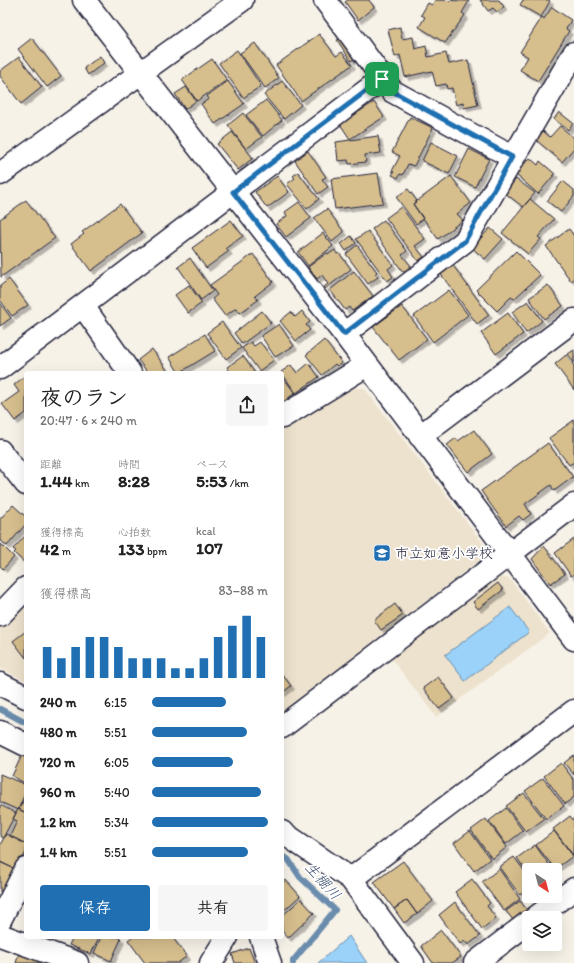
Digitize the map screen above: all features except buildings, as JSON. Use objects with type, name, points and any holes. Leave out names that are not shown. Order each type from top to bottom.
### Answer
[{"type":"street","points":[[84,0],[344,334],[574,639]]},
{"type":"street","points":[[0,174],[242,0]]},
{"type":"street","points":[[325,0],[392,91],[512,157]]},
{"type":"street","points":[[344,334],[465,241],[512,157],[574,53]]},
{"type":"street","points":[[0,368],[84,306],[382,79]]},
{"type":"street","points":[[84,306],[129,371]]},
{"type":"street","points":[[420,436],[574,320]]},
{"type":"street","points":[[284,416],[367,365]]},
{"type":"street","points":[[0,450],[24,481]]},
{"type":"street","points":[[284,725],[574,505]]},
{"type":"street","points":[[0,615],[24,590]]},
{"type":"street","points":[[0,684],[24,695]]},
{"type":"street","points":[[351,879],[574,711]]},
{"type":"street","points":[[0,732],[24,744]]},
{"type":"street","points":[[285,839],[351,879],[413,963]]},
{"type":"street","points":[[0,920],[24,873]]},
{"type":"street","points":[[544,911],[574,889]]},
{"type":"street","points":[[475,963],[522,927]]},
{"type":"street","points":[[211,963],[226,939]]},
{"type":"street","points":[[262,939],[270,963]]},
{"type":"street","points":[[10,940],[77,963]]},
{"type":"shaded area","name":"市立如意小学校","points":[[353,388],[364,388],[485,546],[481,559],[284,709],[284,428]]},
{"type":"shaded area","name":"市立如意小学校","points":[[498,577],[509,578],[550,633],[436,717],[391,658]]},
{"type":"shaded area","points":[[24,601],[24,680],[0,668],[0,627]]},
{"type":"water","points":[[510,607],[529,632],[465,681],[445,655]]},
{"type":"water","points":[[349,936],[367,963],[318,963]]},
{"type":"waterway","name":"生棚川","points":[[0,709],[24,722]]},
{"type":"waterway","name":"生棚川","points":[[284,857],[288,859],[300,877],[335,910],[293,961],[293,963]]},
{"type":"place","name":"市立如意小学校","points":[[382,553]]},
{"type":"route","points":[[382,79],[392,91],[512,157],[465,241],[344,334],[233,192],[382,79]]}]
